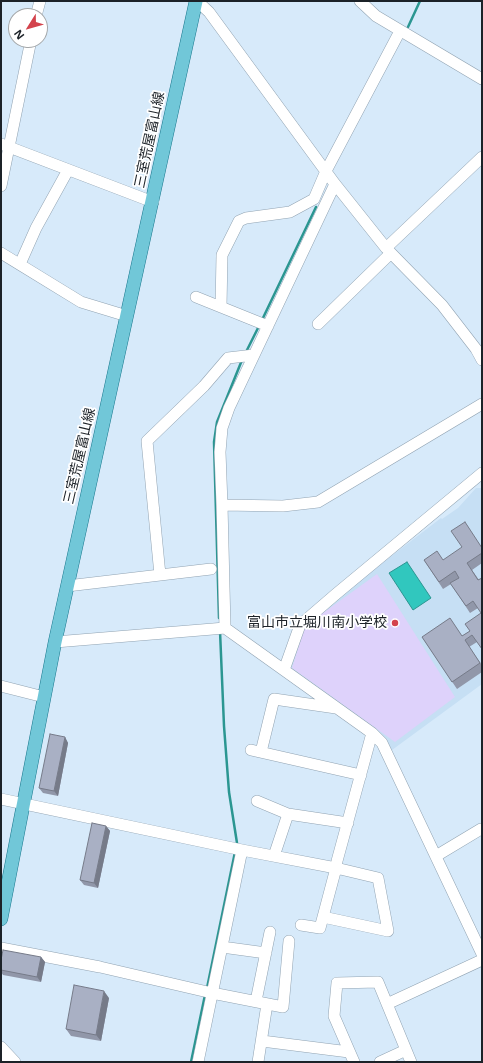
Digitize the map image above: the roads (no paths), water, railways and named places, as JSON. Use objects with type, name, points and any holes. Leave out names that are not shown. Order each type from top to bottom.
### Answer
[{"type":"main road","name":"三室荒屋富山線","points":[[1,919],[55,642],[196,1]]},
{"type":"street","points":[[196,1],[209,12],[335,184],[389,250],[442,305],[476,349],[482,360]]},
{"type":"street","points":[[360,1],[376,16],[482,79]]},
{"type":"street","points":[[221,307],[222,254],[239,221],[246,218],[290,212],[314,199],[326,171],[400,31]]},
{"type":"street","points":[[1,186],[5,146],[29,48]]},
{"type":"street","points":[[5,146],[153,202]]},
{"type":"street","points":[[318,324],[482,156]]},
{"type":"street","points":[[20,264],[36,228],[68,170]]},
{"type":"street","points":[[225,628],[220,452],[222,428],[229,408],[254,354],[335,184]]},
{"type":"street","points":[[1,253],[81,302],[127,316]]},
{"type":"street","points":[[196,297],[268,326]]},
{"type":"street","points":[[160,575],[147,441],[204,386],[228,358],[254,354]]},
{"type":"street","points":[[222,505],[283,506],[318,502],[482,404]]},
{"type":"street","points":[[284,670],[300,625],[482,473]]},
{"type":"street","points":[[67,586],[211,569]]},
{"type":"street","points":[[55,642],[225,628],[372,732],[382,743],[482,954]]},
{"type":"street","points":[[1,686],[44,697]]},
{"type":"street","points":[[339,709],[274,699],[256,751],[361,775]]},
{"type":"street","points":[[301,925],[320,928],[372,732]]},
{"type":"street","points":[[1,799],[378,878],[388,931],[323,917]]},
{"type":"street","points":[[257,801],[288,814],[348,823]]},
{"type":"street","points":[[274,856],[288,814]]},
{"type":"street","points":[[436,856],[481,829]]},
{"type":"street","points":[[198,1062],[242,850]]},
{"type":"street","points":[[256,1001],[270,932]]},
{"type":"street","points":[[1,948],[100,967],[212,993],[284,1007],[289,941]]},
{"type":"street","points":[[222,947],[266,953]]},
{"type":"street","points":[[387,1004],[482,960]]},
{"type":"street","points":[[351,1057],[334,1016],[337,983],[378,982],[411,1062]]},
{"type":"street","points":[[258,1062],[267,1004]]},
{"type":"street","points":[[262,1040],[351,1057]]},
{"type":"street","points":[[1,1047],[15,1062]]},
{"type":"street","points":[[380,1062],[406,1050]]},
{"type":"waterway","points":[[408,27],[420,1]]},
{"type":"waterway","points":[[262,320],[316,207]]},
{"type":"waterway","points":[[246,352],[259,326]]},
{"type":"waterway","points":[[219,618],[214,442],[217,422],[242,360]]},
{"type":"waterway","points":[[220,631],[224,726],[229,792],[237,843],[236,845]]},
{"type":"waterway","points":[[207,988],[235,852]]},
{"type":"waterway","points":[[191,1062],[205,995]]},
{"type":"place","name":"富山市立堀川南小学校","points":[[395,623]]}]
